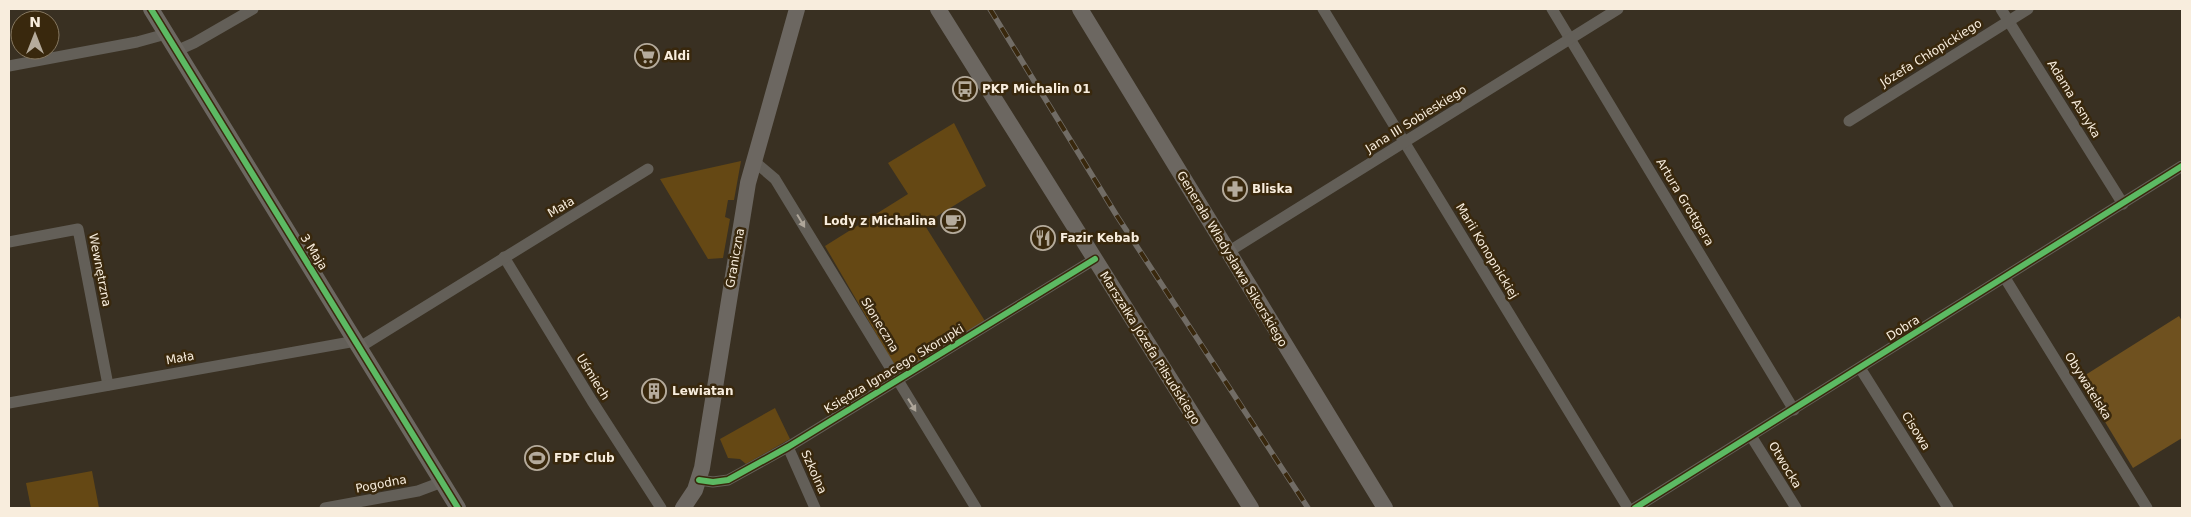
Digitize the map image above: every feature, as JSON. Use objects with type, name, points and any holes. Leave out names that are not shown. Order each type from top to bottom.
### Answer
[{"type":"main road","name":"3 Maja","points":[[151,9],[458,508]]},
{"type":"main road","name":"Graniczna","points":[[683,508],[699,480],[708,436],[745,201],[797,9]]},
{"type":"main road","name":"Marszałka Józefa Piłsudskiego","points":[[938,9],[1251,508]]},
{"type":"main road","name":"Generała Władysława Sikorskiego","points":[[1080,9],[1385,508]]},
{"type":"street","points":[[176,51],[194,44],[253,9]]},
{"type":"street","name":"Marii Konopnickiej","points":[[1323,9],[1628,508]]},
{"type":"street","name":"Artura Grottgera","points":[[1552,9],[1794,410]]},
{"type":"street","name":"Jana III Sobieskiego","points":[[1228,252],[1618,9]]},
{"type":"street","name":"Adama Asnyka","points":[[2001,9],[2123,204]]},
{"type":"street","name":"Józefa Chłopickiego","points":[[1850,121],[2028,9]]},
{"type":"street","points":[[9,66],[137,42],[166,34]]},
{"type":"street","name":"Słoneczna","points":[[755,162],[775,179],[976,508]]},
{"type":"street","name":"Dobra","points":[[1635,508],[2182,166]]},
{"type":"street","name":"Mała","points":[[9,403],[108,384],[358,344],[504,258],[648,169]]},
{"type":"street","name":"Wewnętrzna","points":[[9,242],[78,229],[108,384]]},
{"type":"street","name":"Uśmiech","points":[[504,258],[592,401],[661,508]]},
{"type":"street","name":"Księdza Ignacego Skorupki","points":[[699,480],[713,482],[728,480],[788,447],[1095,259]]},
{"type":"street","name":"Obywatelska","points":[[2005,278],[2147,508]]},
{"type":"street","name":"Cisowa","points":[[1860,368],[1948,508]]},
{"type":"street","name":"Otwocka","points":[[1752,436],[1796,508]]},
{"type":"street","name":"Szkolna","points":[[788,447],[815,508]]},
{"type":"street","name":"Pogodna","points":[[325,508],[418,491],[442,482]]},
{"type":"shaded area","points":[[954,123],[986,186],[924,224],[985,321],[899,373],[825,246],[908,194],[888,163]]},
{"type":"shaded area","points":[[741,161],[734,200],[728,200],[725,217],[730,219],[723,258],[708,259],[660,179]]},
{"type":"shaded area","points":[[2179,316],[2182,321],[2182,438],[2133,468],[2079,379]]},
{"type":"shaded area","points":[[775,408],[790,439],[746,464],[740,459],[728,458],[720,439]]},
{"type":"shaded area","points":[[92,471],[99,508],[31,508],[26,483]]},
{"type":"railway","points":[[990,9],[1117,216],[1308,508]]},
{"type":"cycle path","points":[[151,9],[458,508]]},
{"type":"cycle path","points":[[1635,508],[2182,166]]},
{"type":"cycle path","points":[[699,480],[713,482],[728,480],[788,447],[1095,259]]},
{"type":"place","name":"Aldi","points":[[647,56]]},
{"type":"place","name":"PKP Michalin 01","points":[[965,89]]},
{"type":"place","name":"Bliska","points":[[1235,189]]},
{"type":"place","name":"Lody z Michalina","points":[[953,221]]},
{"type":"place","name":"Fazir Kebab","points":[[1043,238]]},
{"type":"place","name":"Lewiatan","points":[[654,391]]},
{"type":"place","name":"FDF Club","points":[[537,458]]}]
